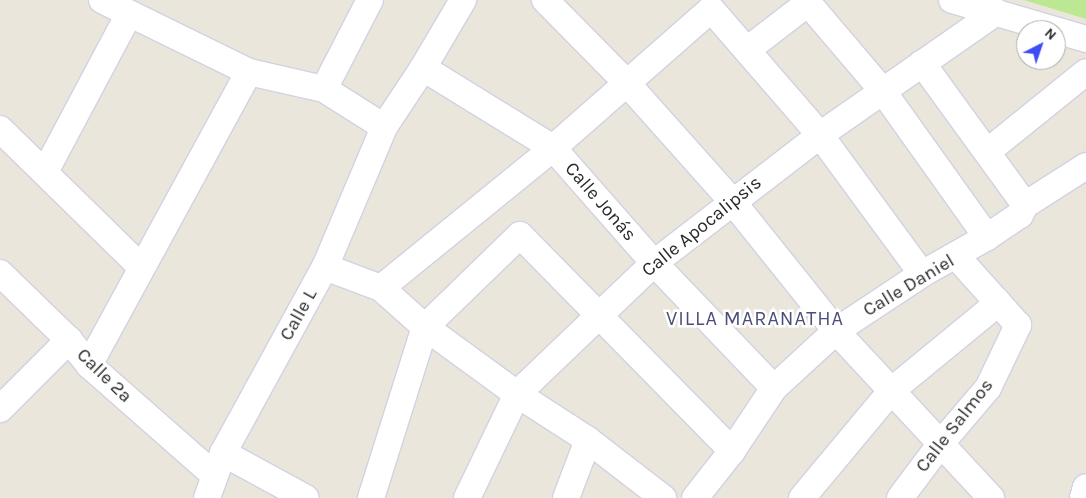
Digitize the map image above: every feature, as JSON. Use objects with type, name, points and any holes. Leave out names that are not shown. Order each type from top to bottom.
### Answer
[{"type":"street","points":[[102,0],[248,72],[324,90],[384,127]]},
{"type":"street","points":[[324,90],[370,0]]},
{"type":"street","name":"Calle L","points":[[214,475],[326,267],[384,127],[423,68],[463,0]]},
{"type":"street","points":[[545,0],[625,81],[732,201],[836,331],[891,391],[942,442],[991,498]]},
{"type":"street","points":[[952,0],[1086,38]]},
{"type":"street","points":[[748,50],[808,3],[882,90],[987,237]]},
{"type":"street","points":[[381,288],[553,148],[625,81],[711,9],[820,135],[922,274]]},
{"type":"street","name":"Calle Apocalipsis","points":[[467,498],[517,394],[654,263],[820,135],[996,12]]},
{"type":"street","points":[[45,172],[129,14]]},
{"type":"street","points":[[922,63],[1025,205]]},
{"type":"street","name":"Calle Jonás","points":[[423,68],[553,148],[654,263],[774,388]]},
{"type":"street","points":[[89,366],[248,72]]},
{"type":"street","points":[[987,152],[1086,72]]},
{"type":"street","points":[[0,129],[141,267]]},
{"type":"street","name":"Calle Daniel","points":[[702,496],[774,388],[836,331],[922,274],[957,257],[1020,215],[1025,205],[1086,166]]},
{"type":"street","points":[[371,498],[425,327],[520,235],[600,314],[732,451]]},
{"type":"street","points":[[802,498],[891,391],[998,302],[957,257]]},
{"type":"street","points":[[326,267],[381,288],[425,327],[517,394],[588,440],[664,498]]},
{"type":"street","name":"Calle 2ª","points":[[0,273],[69,340],[89,366],[214,475],[306,498]]},
{"type":"street","name":"Calle Salmos","points":[[900,498],[942,442],[988,388],[1018,325],[998,302]]},
{"type":"street","points":[[0,409],[69,340]]},
{"type":"street","points":[[566,498],[588,440]]},
{"type":"street","points":[[1083,498],[1086,487]]},
{"type":"green space","points":[[1024,0],[1086,0],[1086,19]]},
{"type":"district","name":"VILLA MARANATHA","points":[[755,318]]}]
